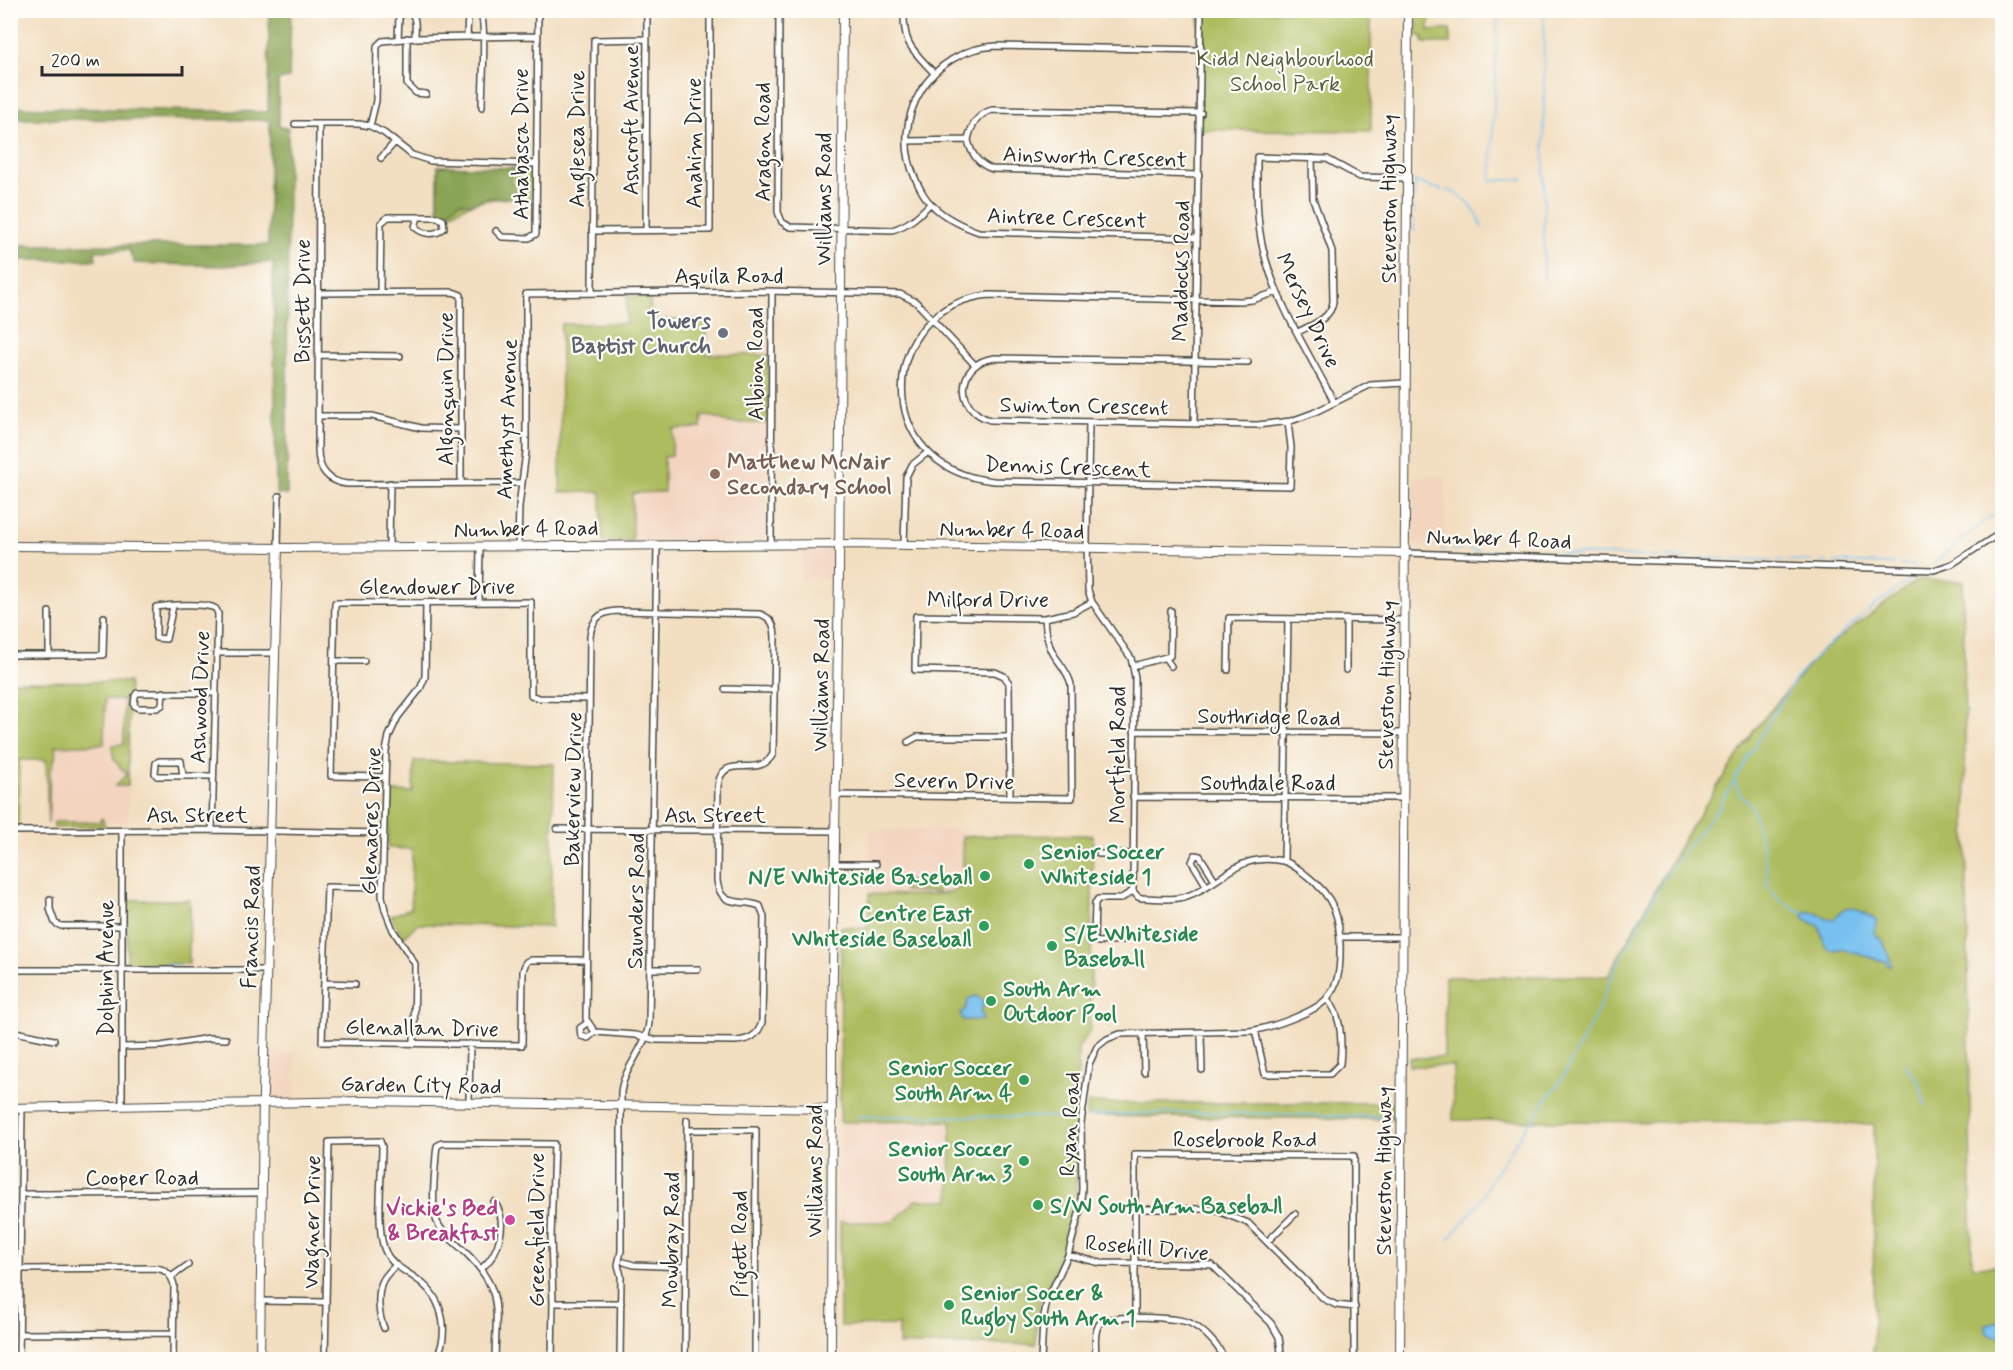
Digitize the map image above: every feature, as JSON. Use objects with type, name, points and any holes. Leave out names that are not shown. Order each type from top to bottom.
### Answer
[{"type":"street","name":"Athabasca Drive","points":[[496,231],[502,237],[529,238],[535,236],[538,10]]},
{"type":"street","name":"Ashcroft Avenue","points":[[646,230],[647,10]]},
{"type":"street","name":"Anahim Drive","points":[[592,231],[710,230],[710,10]]},
{"type":"street","name":"Aragon Road","points":[[780,10],[778,212],[782,222],[790,227],[892,230],[915,220],[930,204]]},
{"type":"street","name":"Williams Road","points":[[831,1359],[843,10]]},
{"type":"street","points":[[904,10],[905,34],[908,44],[934,73]]},
{"type":"street","name":"Maddocks Road","points":[[1194,423],[1201,10]]},
{"type":"street","name":"Steveston Highway","points":[[1400,1359],[1408,10]]},
{"type":"street","points":[[398,39],[399,17],[406,11],[414,15],[415,38]]},
{"type":"street","points":[[466,36],[467,17],[470,12],[480,12],[483,16],[482,107]]},
{"type":"street","points":[[370,126],[376,101],[377,46],[385,39],[538,36]]},
{"type":"street","points":[[406,38],[407,84],[416,93],[426,94]]},
{"type":"street","name":"Anglesea Drive","points":[[592,293],[594,40],[647,39]]},
{"type":"street","name":"Aintree Crescent","points":[[1197,238],[980,232],[953,220],[930,204],[910,167],[907,141],[908,124],[914,102],[921,89],[934,73],[963,54],[991,46],[1202,50]]},
{"type":"street","name":"Ainsworth Crescent","points":[[1199,175],[992,169],[984,166],[975,158],[968,140],[978,118],[985,112],[996,109],[1201,113]]},
{"type":"street","points":[[295,124],[370,126],[412,155],[431,161],[537,164]]},
{"type":"street","name":"Bissett Drive","points":[[319,124],[318,458],[327,476],[341,483],[390,483]]},
{"type":"street","points":[[907,141],[968,140]]},
{"type":"street","points":[[381,158],[395,142]]},
{"type":"street","name":"Mersey Drive","points":[[1312,158],[1257,157],[1257,205],[1261,236],[1277,292],[1334,402]]},
{"type":"street","points":[[1298,332],[1326,316],[1333,302],[1332,251],[1313,199],[1312,158],[1334,161],[1360,177],[1406,178]]},
{"type":"street","points":[[380,292],[381,223],[388,217],[418,217],[439,217],[444,222],[444,228],[436,233],[422,232],[415,227],[418,217]]},
{"type":"street","name":"Aquila Road","points":[[526,294],[772,291],[874,292],[905,295],[916,302],[974,364]]},
{"type":"street","name":"Albion Road","points":[[771,545],[772,291]]},
{"type":"street","name":"Algonquin Drive","points":[[319,293],[453,292],[461,296],[461,483]]},
{"type":"street","name":"Dennis Crescent","points":[[1277,292],[1261,298],[1241,301],[978,296],[958,303],[933,319],[906,361],[902,382],[903,402],[908,420],[927,453],[954,472],[974,479],[994,481],[1290,486],[1291,447],[1288,422]]},
{"type":"street","name":"Amethyst Avenue","points":[[518,546],[519,506],[526,446],[526,294]]},
{"type":"street","points":[[319,355],[388,354],[400,356]]},
{"type":"street","name":"Swinton Crescent","points":[[1248,362],[995,357],[974,364],[966,380],[966,397],[970,406],[985,418],[1257,425],[1288,422],[1313,413],[1370,384],[1406,383]]},
{"type":"street","points":[[318,416],[372,416],[421,428],[461,429]]},
{"type":"street","name":"Mortfield Road","points":[[1089,422],[1087,583],[1092,602],[1127,651],[1133,666],[1133,891]]},
{"type":"street","points":[[904,545],[906,477],[912,465],[927,453]]},
{"type":"street","points":[[389,547],[390,483],[522,483]]},
{"type":"street","name":"Francis Road","points":[[260,1359],[262,1104],[279,496]]},
{"type":"street","name":"Number 4 Road","points":[[10,546],[278,548],[840,544],[1406,553],[1934,570],[1952,564],[2002,532]]},
{"type":"street","name":"Saunders Road","points":[[620,1359],[623,1265],[621,1251],[621,1088],[624,1076],[646,1038],[649,1022],[657,545]]},
{"type":"street","points":[[479,602],[480,547]]},
{"type":"street","name":"Glenacres Drive","points":[[414,1044],[415,964],[389,923],[381,888],[384,777],[386,751],[391,731],[403,710],[420,690],[425,677],[426,602]]},
{"type":"street","name":"Glendower Drive","points":[[334,661],[334,603],[531,602],[529,690],[532,696],[589,699]]},
{"type":"street","name":"Milford Drive","points":[[1010,737],[1010,688],[1004,676],[995,672],[915,670],[916,616],[1045,618],[1073,612],[1092,602]]},
{"type":"street","name":"Ashwood Drive","points":[[174,606],[167,637],[161,640],[156,638],[156,608],[174,606],[208,606],[216,609],[218,614],[213,830]]},
{"type":"street","name":"Bakerview Drive","points":[[656,611],[612,611],[601,615],[594,620],[590,636],[585,1011],[588,1023],[580,1028],[581,1036],[588,1038],[595,1032],[636,1035],[655,1040],[741,1041],[756,1034],[761,1026],[763,912],[757,904],[728,900],[719,891],[717,881],[718,830]]},
{"type":"street","points":[[656,611],[753,613],[768,617],[775,631],[773,754],[762,766],[731,767],[723,772],[718,782],[718,830]]},
{"type":"street","points":[[1133,666],[1166,659],[1171,653],[1171,611]]},
{"type":"street","points":[[49,612],[49,655]]},
{"type":"street","points":[[10,655],[103,655],[104,617]]},
{"type":"street","name":"Severn Drive","points":[[836,795],[1071,798],[1071,684],[1048,642],[1045,618]]},
{"type":"street","points":[[1228,670],[1229,618],[1405,620]]},
{"type":"street","points":[[1284,861],[1287,798],[1288,619]]},
{"type":"street","points":[[1346,620],[1346,670]]},
{"type":"street","points":[[217,653],[276,653]]},
{"type":"street","points":[[1166,659],[1171,666]]},
{"type":"street","points":[[364,662],[334,661],[331,776],[384,777]]},
{"type":"street","points":[[725,689],[774,690]]},
{"type":"street","points":[[163,692],[162,705],[159,708],[138,708],[134,705],[136,693],[163,692],[216,693]]},
{"type":"street","name":"Southridge Road","points":[[1134,731],[1404,733]]},
{"type":"street","points":[[908,742],[918,737],[1010,737],[1010,797]]},
{"type":"street","points":[[183,776],[181,761],[156,763],[157,776],[183,776],[213,776]]},
{"type":"street","name":"Southdale Road","points":[[1133,797],[1403,798]]},
{"type":"street","name":"Ash Street","points":[[557,828],[836,831]]},
{"type":"street","name":"Dolphin Avenue","points":[[122,830],[122,1106]]},
{"type":"street","name":"Ash Street","points":[[10,831],[271,830],[383,834]]},
{"type":"street","points":[[1099,854],[1133,855]]},
{"type":"street","points":[[1206,885],[1192,862],[1195,855],[1200,856],[1215,880]]},
{"type":"street","points":[[1122,940],[1098,942],[1095,939],[1095,903],[1099,899],[1120,899],[1133,891],[1142,898],[1179,898],[1191,895],[1246,862],[1284,861],[1307,876],[1321,887],[1329,898],[1338,919],[1341,937],[1339,972],[1327,999],[1334,1008],[1340,1033],[1339,1066],[1326,1075],[1264,1076],[1255,1030]]},
{"type":"street","points":[[836,864],[876,864]]},
{"type":"street","points":[[355,984],[324,983],[327,887],[381,888]]},
{"type":"street","points":[[50,899],[50,909],[55,923],[61,926],[122,926]]},
{"type":"street","points":[[1341,937],[1402,937]]},
{"type":"street","name":"Glenallan Drive","points":[[324,983],[322,1042],[522,1045],[523,970],[526,962],[586,960]]},
{"type":"street","points":[[651,969],[698,969]]},
{"type":"street","points":[[10,970],[267,970]]},
{"type":"street","name":"Ryan Road","points":[[1041,1359],[1043,1321],[1047,1301],[1068,1255],[1080,1210],[1081,1123],[1090,1059],[1097,1047],[1107,1039],[1120,1034],[1255,1030],[1312,1009],[1327,999]]},
{"type":"street","points":[[588,1023],[595,1032]]},
{"type":"street","points":[[10,1031],[54,1040]]},
{"type":"street","points":[[1201,1032],[1202,1070]]},
{"type":"street","points":[[1143,1034],[1144,1072]]},
{"type":"street","points":[[122,1047],[161,1046],[209,1038],[226,1039]]},
{"type":"street","points":[[469,1102],[470,1044]]},
{"type":"street","name":"Garden City Road","points":[[10,1108],[321,1101],[832,1109]]},
{"type":"street","points":[[19,1359],[22,1108]]},
{"type":"street","name":"Mowbray Road","points":[[685,1359],[687,1120]]},
{"type":"street","name":"Pigott Road","points":[[687,1130],[756,1130],[755,1359]]},
{"type":"street","name":"Wagner Drive","points":[[325,1359],[329,1142],[380,1141],[382,1147],[381,1235],[385,1250],[395,1266]]},
{"type":"street","name":"Greenfield Drive","points":[[482,1268],[443,1231],[436,1218],[438,1144],[446,1142],[554,1144],[550,1237],[553,1303],[552,1359]]},
{"type":"street","name":"Rosebrook Road","points":[[1135,1209],[1135,1154],[1354,1156],[1354,1307]]},
{"type":"street","name":"Cooper Road","points":[[22,1194],[261,1193]]},
{"type":"street","points":[[494,1202],[500,1215],[499,1242],[494,1254],[482,1268],[490,1282],[495,1299],[495,1359]]},
{"type":"street","points":[[1135,1318],[1135,1209],[1213,1209],[1248,1223],[1324,1299],[1336,1305],[1354,1307],[1354,1359]]},
{"type":"street","points":[[1267,1242],[1294,1214]]},
{"type":"street","name":"Rosehill Drive","points":[[1068,1255],[1096,1263],[1212,1265],[1270,1323],[1278,1337],[1282,1359]]},
{"type":"street","points":[[169,1274],[188,1265]]},
{"type":"street","points":[[623,1265],[686,1267]]},
{"type":"street","points":[[384,1328],[380,1316],[381,1286],[395,1266],[425,1286],[439,1307],[443,1322],[443,1336],[435,1359]]},
{"type":"street","points":[[20,1269],[157,1268],[169,1274],[174,1285],[173,1359]]},
{"type":"street","points":[[261,1301],[325,1302]]},
{"type":"street","points":[[553,1303],[621,1303]]},
{"type":"street","points":[[1096,1359],[1096,1331],[1104,1320],[1135,1318],[1175,1318],[1188,1322],[1206,1335],[1225,1359]]},
{"type":"street","points":[[20,1334],[173,1333]]},
{"type":"shaded area","name":"Matthew McNair Secondary School","points":[[702,416],[714,417],[730,423],[768,423],[767,539],[632,541],[632,493],[664,457],[672,456],[673,429],[701,428]]},
{"type":"shaded area","points":[[1414,477],[1446,477],[1445,548],[1419,546],[1419,543],[1414,542]]},
{"type":"shaded area","points":[[803,546],[835,546],[835,579],[802,579]]},
{"type":"shaded area","points":[[104,699],[129,700],[128,823],[47,824],[50,756],[55,745]]},
{"type":"shaded area","points":[[870,830],[962,830],[961,885],[955,892],[947,893],[869,894]]},
{"type":"shaded area","points":[[268,1053],[295,1053],[295,1100],[267,1099]]},
{"type":"shaded area","points":[[951,1121],[951,1200],[916,1200],[893,1222],[840,1222],[840,1122]]},
{"type":"green space","points":[[269,11],[290,11],[291,15],[289,78],[278,80],[279,126],[288,128],[287,495],[276,494],[273,262],[223,266],[134,263],[129,250],[95,251],[96,260],[10,260],[11,245],[268,245],[270,120],[11,119],[10,107],[268,112]]},
{"type":"green space","name":"Kidd Neighbourhood School Park","points":[[1199,11],[1371,11],[1371,131],[1199,130]]},
{"type":"green space","points":[[1417,11],[1450,11],[1450,13],[1430,13],[1429,31],[1450,29],[1450,43],[1423,43],[1423,37],[1417,35]]},
{"type":"green space","points":[[438,166],[532,169],[532,198],[487,200],[468,205],[446,216],[438,211]]},
{"type":"green space","points":[[438,166],[515,168],[510,182],[521,198],[489,198],[470,204],[460,202],[444,215],[438,211]]},
{"type":"green space","points":[[627,296],[650,297],[651,320],[706,320],[706,354],[768,355],[768,423],[730,423],[714,417],[702,416],[701,428],[673,429],[672,456],[664,457],[664,492],[632,493],[632,541],[602,541],[601,492],[560,492],[561,324],[626,323]]},
{"type":"green space","points":[[1917,580],[1963,581],[1972,1266],[2002,1266],[2002,1359],[1873,1359],[1874,1124],[1453,1120],[1453,1066],[1409,1066],[1409,1058],[1444,1057],[1445,977],[1608,976],[1687,833],[1755,729],[1820,652]]},
{"type":"green space","points":[[11,681],[129,682],[128,786],[115,786],[127,774],[115,761],[112,745],[124,744],[124,700],[105,699],[104,744],[55,746],[56,755],[50,772],[48,824],[46,760],[19,760],[18,824],[11,824]]},
{"type":"green space","points":[[414,761],[554,764],[551,927],[417,924],[403,938],[391,916],[411,908],[412,849],[388,848],[389,792],[413,792]]},
{"type":"green space","points":[[102,818],[105,826],[54,828],[54,822],[99,822]]},
{"type":"green space","points":[[1093,835],[1090,1031],[1078,1048],[1076,1212],[1065,1251],[1040,1302],[1036,1322],[1036,1344],[899,1345],[899,1325],[840,1326],[840,1222],[893,1222],[916,1200],[950,1200],[951,1121],[840,1122],[841,927],[868,928],[869,894],[945,893],[960,887],[963,871],[962,836]]},
{"type":"green space","points":[[904,881],[938,881],[938,892],[904,891]]},
{"type":"green space","points":[[127,900],[190,900],[189,964],[127,964]]},
{"type":"green space","points":[[1088,1103],[1397,1103],[1397,1119],[1086,1116]]},
{"type":"water","points":[[1852,907],[1876,919],[1875,933],[1882,939],[1891,966],[1888,966],[1885,961],[1859,953],[1843,949],[1830,950],[1825,945],[1819,926],[1803,916],[1805,912],[1809,912],[1834,919],[1843,909]]},
{"type":"water","points":[[976,996],[983,1001],[980,1012],[983,1020],[963,1020],[960,1013],[965,1010],[969,998]]},
{"type":"water","points":[[2002,1320],[2002,1337],[1989,1335],[1986,1331],[1986,1324]]},
{"type":"waterway","points":[[1498,10],[1491,181],[1523,179]]},
{"type":"waterway","points":[[1544,10],[1544,280]]},
{"type":"waterway","points":[[1415,179],[1415,199]]},
{"type":"waterway","points":[[1415,182],[1442,190]]},
{"type":"waterway","points":[[1446,190],[1458,195],[1469,204],[1482,228]]},
{"type":"waterway","points":[[1414,206],[1414,213]]},
{"type":"waterway","points":[[1414,220],[1414,232]]},
{"type":"waterway","points":[[1932,565],[2002,509]]},
{"type":"waterway","points":[[1441,550],[1446,550]]},
{"type":"waterway","points":[[1452,550],[1462,550]]},
{"type":"waterway","points":[[1468,550],[1479,551]]},
{"type":"waterway","points":[[1485,551],[1660,557]]},
{"type":"waterway","points":[[1665,557],[1691,558]]},
{"type":"waterway","points":[[1698,558],[1727,559]]},
{"type":"waterway","points":[[1731,559],[1773,560]]},
{"type":"waterway","points":[[1778,560],[1811,561]]},
{"type":"waterway","points":[[1822,562],[1828,562]]},
{"type":"waterway","points":[[1834,562],[1894,564]]},
{"type":"waterway","points":[[1900,564],[1916,565]]},
{"type":"waterway","points":[[1449,1239],[1479,1203],[1491,1180],[1522,1133],[1563,1077],[1598,1010],[1615,969],[1667,872],[1719,807],[1798,676],[1822,650],[1874,606],[1911,579]]},
{"type":"waterway","points":[[1735,780],[1739,793],[1751,805],[1767,869],[1767,885],[1780,901],[1804,913]]},
{"type":"waterway","points":[[130,965],[181,965]]},
{"type":"waterway","points":[[1903,1062],[1918,1081],[1926,1106]]},
{"type":"waterway","points":[[1089,1116],[1203,1113],[1393,1117]]},
{"type":"waterway","points":[[857,1116],[1074,1117]]},
{"type":"place","name":"Towers Baptist Church","points":[[723,333]]},
{"type":"place","name":"Matthew McNair Secondary School","points":[[715,474]]},
{"type":"place","name":"Senior Soccer Whiteside 1","points":[[1029,864]]},
{"type":"place","name":"N/E Whiteside Baseball","points":[[985,876]]},
{"type":"place","name":"Centre East Whiteside Baseball","points":[[984,926]]},
{"type":"place","name":"S/E Whiteside Baseball","points":[[1052,946]]},
{"type":"place","name":"South Arm Outdoor Pool","points":[[991,1001]]},
{"type":"place","name":"Senior Soccer South Arm 4","points":[[1024,1080]]},
{"type":"place","name":"Senior Soccer South Arm 3","points":[[1024,1161]]},
{"type":"place","name":"S/W South Arm Baseball","points":[[1038,1205]]},
{"type":"place","name":"Vickie's Bed & Breakfast","points":[[510,1220]]},
{"type":"place","name":"Senior Soccer & Rugby South Arm 1","points":[[949,1305]]}]
